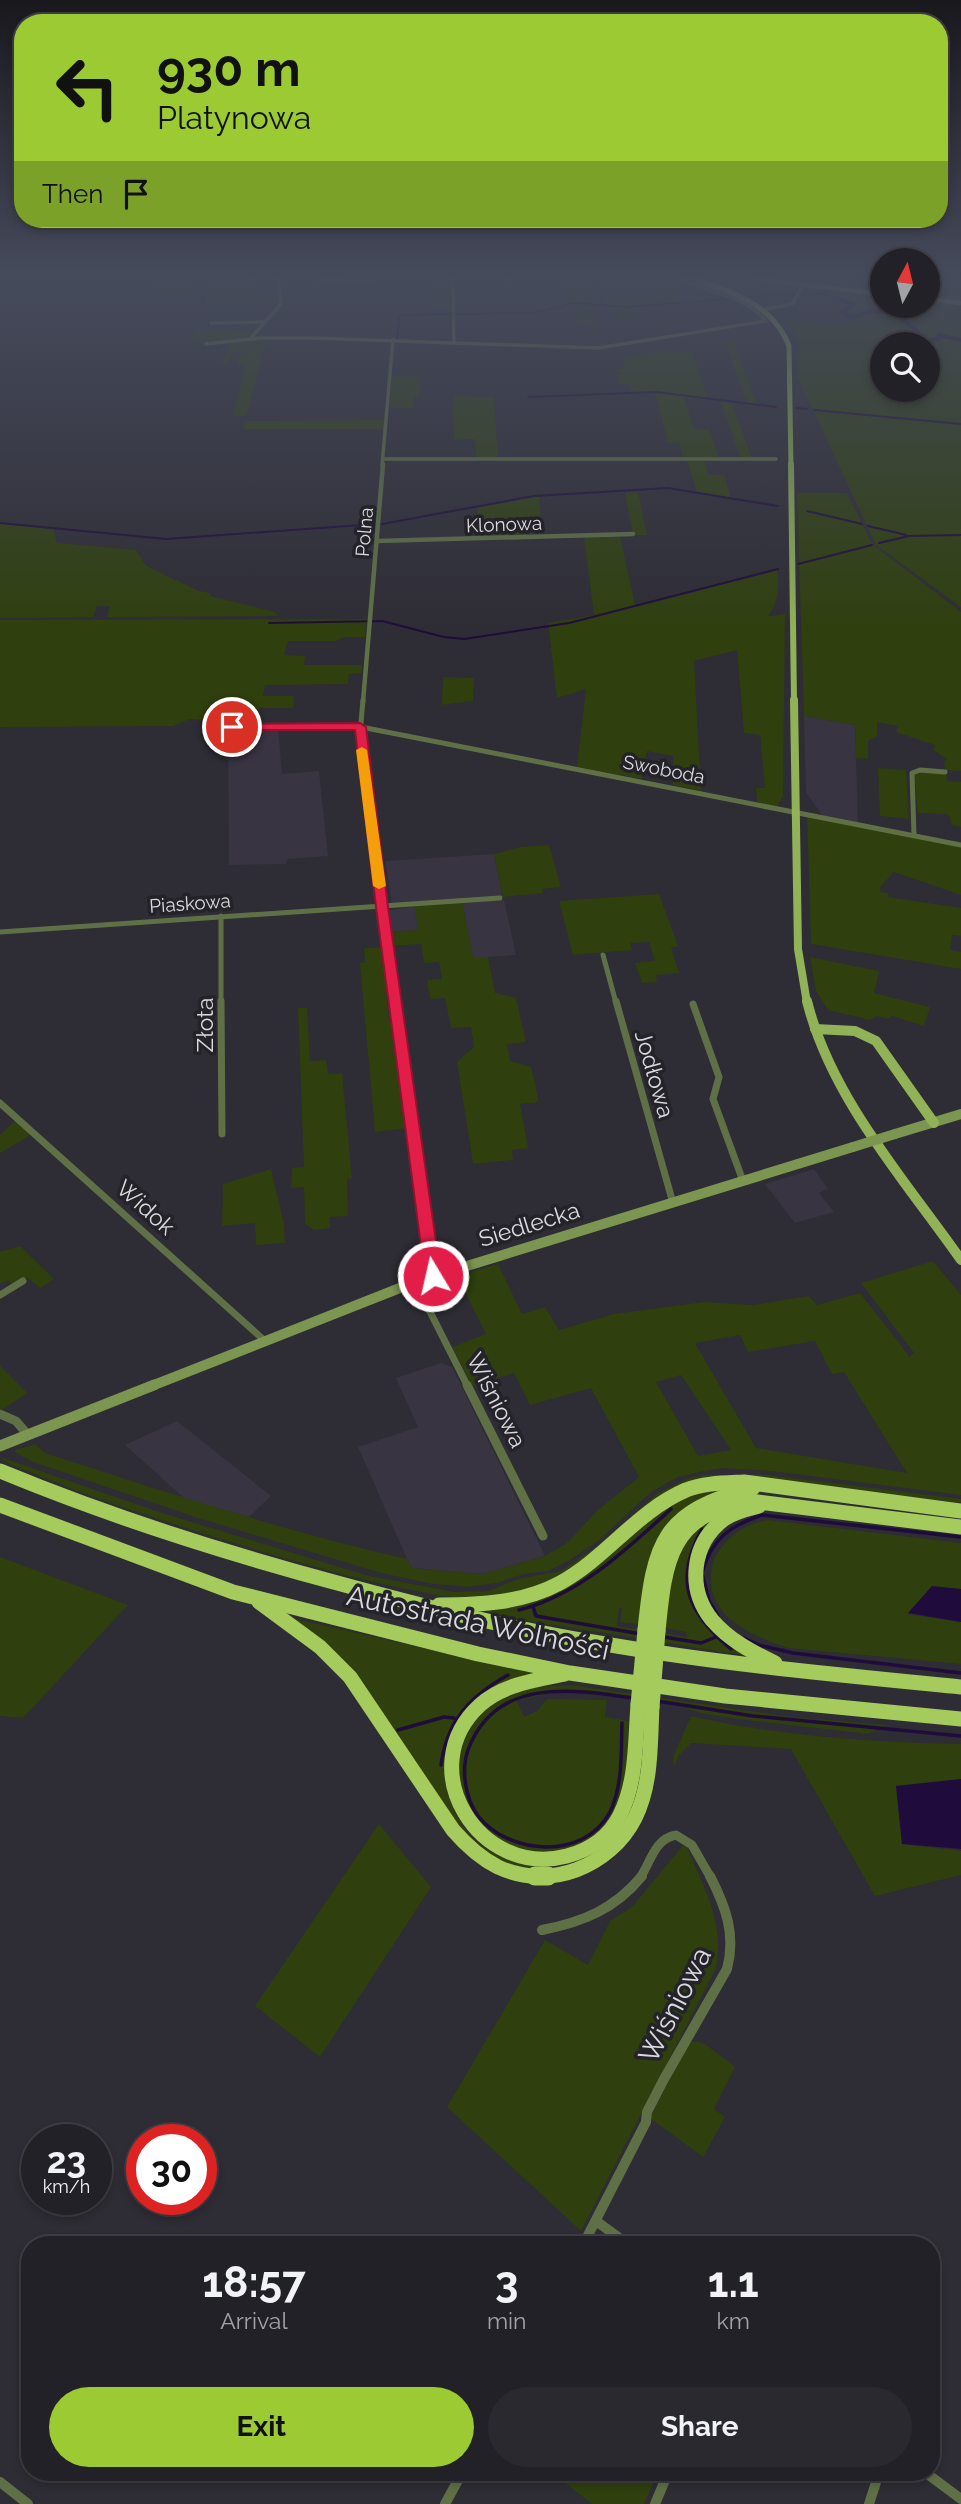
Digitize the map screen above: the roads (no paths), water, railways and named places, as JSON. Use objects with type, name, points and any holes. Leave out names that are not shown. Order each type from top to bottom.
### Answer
[{"type":"highway","name":"Autostrada Wolności","points":[[0,1471],[91,1508],[212,1548],[418,1605],[583,1640],[785,1668],[961,1687]]},
{"type":"highway","points":[[418,1605],[490,1603],[545,1591],[590,1564],[652,1509],[673,1495],[695,1486],[724,1482],[961,1511]]},
{"type":"highway","points":[[256,1600],[320,1647],[342,1667],[466,1844],[486,1860],[522,1875],[559,1875],[597,1862],[612,1851],[635,1821],[644,1789],[645,1706],[652,1631],[652,1567],[657,1551],[669,1530],[685,1514],[704,1502],[725,1493],[760,1486]]},
{"type":"highway","points":[[652,1631],[665,1568],[671,1553],[685,1530],[701,1517],[726,1505],[750,1501],[961,1527]]},
{"type":"highway","points":[[766,1504],[734,1514],[712,1529],[699,1549],[696,1588],[711,1619],[727,1634],[739,1644],[785,1668]]},
{"type":"highway","name":"Autostrada Wolności","points":[[0,1505],[256,1600],[452,1648],[570,1673],[724,1696],[961,1719]]},
{"type":"highway","points":[[570,1673],[511,1687],[480,1704],[461,1730],[453,1750],[452,1771],[460,1808],[482,1838],[510,1855],[531,1860],[563,1859],[588,1849],[612,1829],[628,1797],[645,1706]]},
{"type":"main road","points":[[790,397],[798,949],[804,988],[829,1061],[852,1101],[961,1260]]},
{"type":"main road","points":[[816,1029],[855,1031],[876,1041],[934,1123]]},
{"type":"main road","name":"Siedlecka","points":[[0,1446],[415,1282],[961,1114]]},
{"type":"street","name":"Polna","points":[[389,397],[360,727],[433,1276]]},
{"type":"street","points":[[384,459],[776,459]]},
{"type":"street","name":"Klonowa","points":[[377,541],[633,534]]},
{"type":"street","name":"Swoboda","points":[[232,727],[360,727],[961,845]]},
{"type":"street","points":[[914,835],[912,774],[920,770],[944,772]]},
{"type":"street","name":"Piaskowa","points":[[0,932],[500,898]]},
{"type":"street","name":"Złota","points":[[221,916],[222,1134]]},
{"type":"street","name":"Jodłowa","points":[[603,955],[673,1203]]},
{"type":"street","points":[[693,1004],[719,1077],[713,1099],[743,1181]]},
{"type":"street","name":"Widok","points":[[0,1103],[265,1341]]},
{"type":"street","points":[[0,1295],[23,1281]]},
{"type":"street","name":"Wiśniowa","points":[[415,1282],[542,1536]]},
{"type":"street","points":[[0,1414],[16,1421],[28,1435]]},
{"type":"street","name":"Wiśniowa","points":[[542,1930],[576,1924],[596,1917],[642,1877],[662,1840],[669,1836],[679,1836],[690,1841],[695,1849],[725,1908],[732,1936],[727,1969],[664,2079],[647,2112],[646,2122],[588,2236]]},
{"type":"street","points":[[596,2221],[617,2236]]},
{"type":"street","points":[[445,2504],[458,2481]]},
{"type":"street","points":[[655,2504],[665,2481]]},
{"type":"street","points":[[869,2504],[876,2481]]},
{"type":"street","points":[[937,2481],[961,2499]]},
{"type":"street","points":[[0,2482],[28,2504]]},
{"type":"waterway","points":[[695,397],[776,407]]},
{"type":"waterway","points":[[796,408],[807,409]]},
{"type":"waterway","points":[[814,410],[961,424]]},
{"type":"waterway","points":[[382,524],[534,496],[668,488],[778,506]]},
{"type":"waterway","points":[[807,511],[862,524]]},
{"type":"waterway","points":[[0,523],[166,539],[375,524]]},
{"type":"waterway","points":[[868,526],[906,535]]},
{"type":"waterway","points":[[879,543],[909,536],[961,535]]},
{"type":"waterway","points":[[798,564],[872,545]]},
{"type":"waterway","points":[[269,623],[382,621],[444,637],[464,639],[569,623],[778,569]]},
{"type":"waterway","points":[[519,1610],[562,1594],[582,1582],[619,1555],[671,1509]]},
{"type":"waterway","points":[[703,1570],[712,1549],[725,1534],[741,1523],[762,1515],[961,1537]]},
{"type":"waterway","points":[[702,1529],[688,1565],[690,1595],[704,1622],[731,1649]]},
{"type":"waterway","points":[[703,1577],[709,1601],[718,1616]]},
{"type":"waterway","points":[[533,1607],[536,1616],[641,1634]]},
{"type":"waterway","points":[[664,1637],[701,1643],[716,1637]]},
{"type":"waterway","points":[[744,1638],[759,1645],[793,1653],[961,1673]]},
{"type":"waterway","points":[[441,1765],[449,1735],[462,1711],[482,1692],[508,1675]]},
{"type":"waterway","points":[[622,1723],[620,1768],[614,1802],[598,1828],[583,1839],[565,1845],[527,1845],[508,1839],[478,1816],[470,1801],[466,1784],[466,1758],[480,1726],[497,1710],[516,1699],[538,1693],[585,1692],[633,1698]]},
{"type":"waterway","points":[[657,1701],[753,1716],[961,1736]]},
{"type":"waterway","points":[[398,1730],[444,1717],[454,1718]]}]
